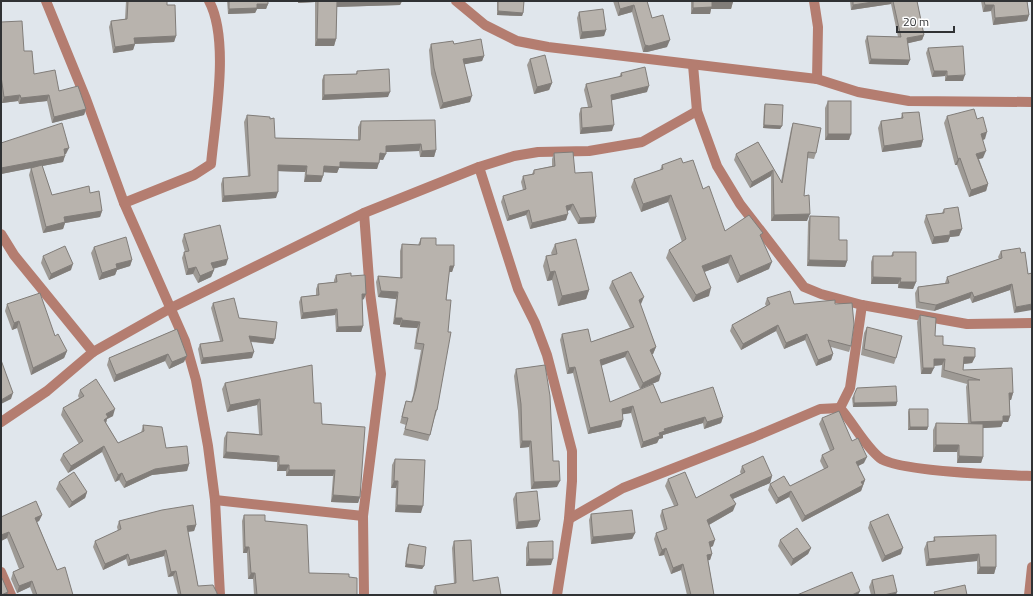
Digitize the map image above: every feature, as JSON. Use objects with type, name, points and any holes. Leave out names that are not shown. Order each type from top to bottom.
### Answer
[{"type":"street","points":[[46,1],[86,99],[124,203],[171,308],[184,341],[196,380],[208,446],[215,500],[220,595]]},
{"type":"street","points":[[124,203],[194,175],[211,164],[221,54],[217,20],[209,1]]},
{"type":"street","points":[[456,1],[485,26],[517,41],[548,47],[817,79],[858,92],[909,101],[1032,102]]},
{"type":"street","points":[[814,1],[818,27],[817,79]]},
{"type":"street","points":[[693,65],[697,111],[717,166],[740,204],[797,280],[804,287],[821,294],[862,305],[967,324],[1032,323]]},
{"type":"street","points":[[1,422],[47,391],[93,352],[171,308],[364,214],[479,167],[514,156],[538,152],[589,152],[642,142],[697,111]]},
{"type":"street","points":[[479,167],[518,289],[535,323],[547,355],[572,451],[572,481],[569,519],[556,595]]},
{"type":"street","points":[[364,214],[370,293],[381,374],[363,516],[364,595]]},
{"type":"street","points":[[1,234],[14,255],[93,352]]},
{"type":"street","points":[[840,408],[850,388],[862,305]]},
{"type":"street","points":[[569,519],[623,488],[754,437],[820,408],[840,408],[853,422],[869,448],[882,459],[908,467],[1032,476]]},
{"type":"street","points":[[215,500],[363,516]]},
{"type":"street","points":[[1029,595],[1032,567]]},
{"type":"street","points":[[1,572],[11,595]]},
{"type":"building","points":[[128,1],[167,1],[167,5],[175,5],[176,36],[134,38],[135,44],[115,47],[111,21],[127,19]]},
{"type":"building","points":[[229,1],[268,1],[268,4],[257,4],[257,8],[229,9]]},
{"type":"building","points":[[318,1],[337,1],[336,39],[317,39]]},
{"type":"building","points":[[498,1],[524,1],[523,13],[498,11]]},
{"type":"building","points":[[618,1],[647,1],[652,18],[663,15],[670,40],[649,46],[645,45],[634,5],[620,9]]},
{"type":"building","points":[[693,1],[733,2],[712,2],[712,7],[693,8]]},
{"type":"building","points":[[853,1],[879,1],[853,5]]},
{"type":"building","points":[[893,1],[917,1],[924,35],[907,38],[910,60],[871,59],[867,36],[901,37]]},
{"type":"building","points":[[984,1],[1027,1],[1029,15],[995,18],[994,5],[985,5]]},
{"type":"building","points":[[603,9],[606,30],[582,32],[579,12]]},
{"type":"building","points":[[22,21],[24,51],[32,51],[34,74],[55,70],[59,91],[78,86],[86,109],[54,117],[49,95],[21,98],[20,95],[4,97],[1,76],[1,22]]},
{"type":"building","points":[[481,39],[484,56],[463,59],[472,96],[443,103],[434,68],[431,44],[453,41],[454,44]]},
{"type":"building","points":[[963,46],[965,75],[947,76],[947,71],[934,71],[928,48]]},
{"type":"building","points":[[545,55],[552,83],[537,87],[530,59]]},
{"type":"building","points":[[645,67],[649,86],[611,95],[614,125],[582,128],[581,108],[592,107],[586,84],[622,76],[621,73]]},
{"type":"building","points":[[389,69],[390,92],[324,95],[324,75],[357,74],[357,71]]},
{"type":"building","points":[[828,101],[851,101],[851,134],[828,134]]},
{"type":"building","points":[[765,104],[783,105],[782,126],[764,125]]},
{"type":"building","points":[[974,109],[977,119],[983,117],[987,132],[981,134],[986,151],[976,154],[988,184],[971,190],[960,158],[958,159],[947,116]]},
{"type":"building","points":[[919,112],[923,140],[884,146],[881,121],[903,118],[902,113]]},
{"type":"building","points":[[247,115],[270,117],[270,119],[274,118],[275,138],[360,140],[361,121],[435,120],[436,150],[422,151],[421,144],[386,146],[386,154],[380,153],[379,163],[340,162],[340,167],[324,166],[323,176],[306,175],[307,166],[278,165],[278,192],[224,196],[223,178],[250,176]]},
{"type":"building","points":[[62,123],[69,148],[64,149],[65,156],[1,168],[1,143]]},
{"type":"building","points":[[793,123],[821,128],[816,153],[808,152],[804,196],[809,195],[810,214],[774,215],[773,170],[752,182],[736,154],[758,142],[782,183]]},
{"type":"building","points":[[573,152],[575,173],[592,172],[596,217],[580,218],[573,204],[566,206],[568,214],[532,223],[529,210],[509,216],[503,196],[526,189],[523,176],[534,174],[534,170],[555,166],[554,153]]},
{"type":"building","points":[[681,158],[683,163],[693,160],[703,189],[709,186],[725,231],[749,215],[763,233],[760,235],[772,262],[740,276],[731,255],[702,266],[711,288],[696,295],[669,250],[686,239],[671,195],[643,204],[634,179],[663,169],[662,165]]},
{"type":"building","points":[[42,165],[52,195],[89,186],[90,193],[99,191],[102,211],[64,217],[65,222],[46,227],[31,168]]},
{"type":"building","points":[[958,207],[962,229],[950,231],[950,235],[934,237],[926,215],[944,213],[944,209]]},
{"type":"building","points":[[810,216],[839,217],[839,240],[847,240],[847,261],[809,260]]},
{"type":"building","points":[[220,225],[228,259],[211,263],[214,270],[200,276],[196,267],[188,269],[184,252],[189,251],[184,234]]},
{"type":"building","points":[[126,237],[132,260],[116,264],[117,268],[102,273],[94,247]]},
{"type":"building","points":[[421,238],[436,238],[436,245],[454,245],[454,266],[450,266],[446,300],[451,300],[448,332],[451,332],[437,410],[430,435],[405,429],[408,418],[402,417],[406,401],[412,402],[416,388],[424,344],[416,343],[420,322],[395,318],[398,292],[381,291],[378,276],[402,278],[402,244],[420,245]]},
{"type":"building","points":[[576,239],[589,290],[562,296],[555,271],[550,272],[546,256],[557,254],[555,244]]},
{"type":"building","points":[[65,246],[73,264],[51,274],[43,256]]},
{"type":"building","points":[[1020,248],[1021,253],[1025,252],[1028,274],[1032,273],[1032,304],[1016,307],[1012,284],[974,297],[972,292],[936,305],[919,302],[918,287],[949,283],[947,277],[1002,258],[1001,251]]},
{"type":"building","points":[[893,252],[916,252],[916,282],[900,282],[901,278],[873,277],[873,256],[893,256]]},
{"type":"building","points":[[631,272],[644,297],[639,300],[656,347],[650,350],[661,374],[643,383],[628,351],[600,360],[610,402],[653,384],[661,403],[713,387],[723,417],[707,422],[705,417],[664,429],[665,431],[659,433],[660,436],[643,442],[633,406],[622,409],[623,420],[590,428],[575,367],[569,368],[562,334],[588,329],[591,342],[634,327],[612,281]]},
{"type":"building","points":[[351,273],[351,276],[365,275],[366,294],[362,294],[363,326],[338,327],[337,309],[303,313],[301,297],[319,295],[318,284],[337,282],[336,275]]},
{"type":"building","points":[[790,291],[794,304],[835,300],[835,304],[852,303],[854,324],[851,346],[828,340],[833,354],[818,360],[807,334],[786,343],[778,325],[743,344],[732,325],[770,304],[767,298]]},
{"type":"building","points":[[40,293],[55,336],[58,334],[67,351],[33,368],[19,321],[14,323],[7,304]]},
{"type":"building","points":[[234,298],[239,318],[277,322],[275,339],[249,336],[254,352],[203,358],[200,344],[223,341],[213,303]]},
{"type":"building","points":[[920,315],[936,318],[935,336],[943,336],[943,345],[975,348],[975,357],[964,357],[963,370],[1012,368],[1013,393],[1009,393],[1010,416],[1003,416],[1003,421],[971,422],[968,380],[980,380],[944,370],[945,359],[934,359],[934,368],[923,368]]},
{"type":"building","points":[[867,327],[902,336],[896,358],[864,349]]},
{"type":"building","points":[[177,329],[187,356],[172,362],[168,354],[116,375],[109,358]]},
{"type":"building","points":[[1,360],[13,393],[1,400]]},
{"type":"building","points":[[312,365],[314,403],[321,403],[322,424],[365,427],[360,497],[333,495],[335,470],[289,470],[289,465],[279,465],[279,456],[226,452],[227,432],[262,435],[260,399],[230,405],[225,383]]},
{"type":"building","points":[[545,365],[550,396],[553,461],[559,461],[560,481],[534,482],[531,441],[522,441],[521,404],[516,369]]},
{"type":"building","points":[[96,379],[115,409],[106,414],[108,417],[104,420],[118,443],[144,431],[143,425],[162,427],[166,448],[187,446],[189,464],[155,469],[126,482],[122,473],[118,475],[104,446],[71,466],[63,454],[83,441],[63,408],[84,396],[80,390]]},
{"type":"building","points":[[896,386],[897,402],[854,403],[854,395],[857,388]]},
{"type":"building","points":[[909,409],[928,409],[928,427],[910,427]]},
{"type":"building","points":[[839,411],[852,441],[858,438],[867,457],[856,462],[865,480],[861,482],[863,485],[805,516],[791,491],[778,498],[770,484],[784,476],[790,486],[828,467],[822,455],[834,449],[822,418]]},
{"type":"building","points":[[936,423],[983,424],[983,457],[959,456],[959,445],[936,445]]},
{"type":"building","points":[[763,456],[772,476],[730,495],[736,504],[707,520],[715,540],[709,542],[712,554],[707,555],[714,595],[691,595],[683,564],[673,568],[666,548],[662,550],[656,533],[667,529],[662,510],[678,505],[668,479],[685,472],[696,498],[745,472],[742,466]]},
{"type":"building","points":[[395,459],[425,460],[423,506],[397,505],[398,481],[394,481]]},
{"type":"building","points":[[74,472],[87,492],[72,502],[59,482]]},
{"type":"building","points":[[537,491],[540,520],[518,522],[516,493]]},
{"type":"building","points":[[36,501],[42,515],[35,518],[57,570],[65,567],[73,595],[37,595],[32,581],[19,586],[13,572],[24,567],[9,532],[1,535],[1,517]]},
{"type":"building","points":[[193,505],[196,525],[187,526],[198,586],[213,585],[217,595],[181,595],[176,571],[171,572],[166,550],[130,560],[128,554],[105,564],[95,541],[121,529],[119,521],[162,510]]},
{"type":"building","points":[[632,510],[635,533],[593,537],[591,514]]},
{"type":"building","points":[[888,514],[903,548],[885,556],[870,522]]},
{"type":"building","points":[[244,515],[265,515],[265,521],[307,525],[309,573],[349,574],[349,577],[357,578],[357,595],[257,595],[255,573],[251,573],[249,547],[245,547]]},
{"type":"building","points":[[797,528],[811,548],[793,559],[780,540]]},
{"type":"building","points":[[996,535],[996,567],[980,567],[979,554],[929,559],[927,542],[935,541],[934,537]]},
{"type":"building","points":[[471,540],[473,581],[498,577],[501,595],[437,595],[435,586],[456,583],[454,541]]},
{"type":"building","points":[[553,541],[553,559],[529,559],[528,542]]},
{"type":"building","points":[[409,544],[426,547],[424,566],[406,564]]},
{"type":"building","points":[[852,572],[860,591],[852,595],[797,595]]},
{"type":"building","points":[[893,575],[897,592],[884,595],[875,595],[872,580]]},
{"type":"building","points":[[1,578],[8,592],[1,595]]},
{"type":"building","points":[[965,585],[967,595],[935,595],[934,592]]}]
